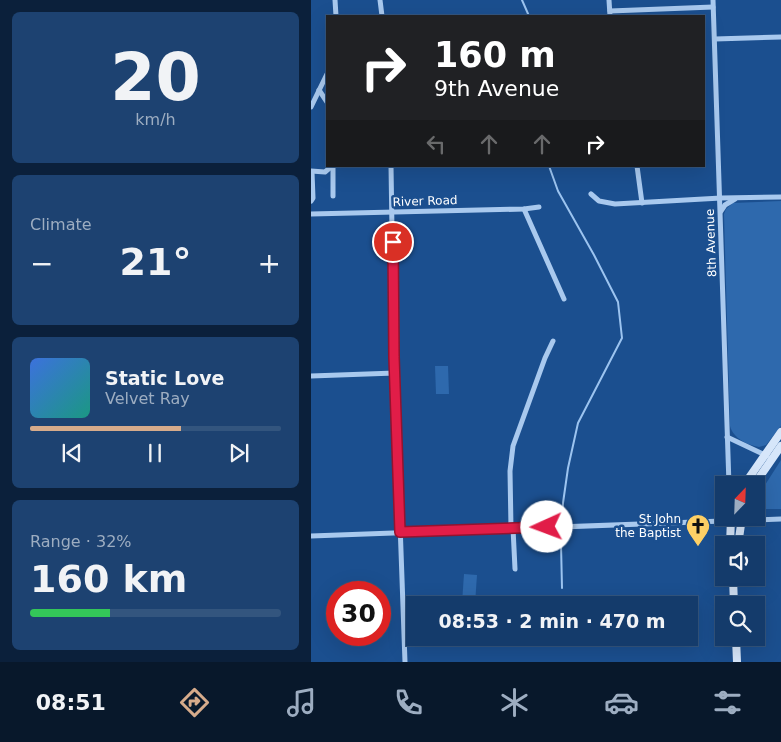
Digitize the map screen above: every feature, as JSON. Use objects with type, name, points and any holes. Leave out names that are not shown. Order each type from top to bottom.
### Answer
[{"type":"main road","points":[[750,476],[781,432]]},
{"type":"main road","points":[[760,476],[781,446]]},
{"type":"main road","points":[[736,646],[737,662]]},
{"type":"street","points":[[335,0],[336,15]]},
{"type":"street","points":[[380,0],[382,15]]},
{"type":"street","points":[[609,0],[610,13],[713,7]]},
{"type":"street","name":"8th Avenue","points":[[713,0],[729,476]]},
{"type":"street","points":[[715,39],[781,38]]},
{"type":"street","points":[[311,107],[326,76]]},
{"type":"street","points":[[319,90],[326,100]]},
{"type":"street","points":[[311,201],[313,198],[312,171],[325,172],[332,167]]},
{"type":"street","points":[[333,167],[333,196]]},
{"type":"street","points":[[391,167],[395,373],[405,662]]},
{"type":"street","points":[[637,167],[642,203]]},
{"type":"street","points":[[591,194],[594,198],[604,203],[781,197]]},
{"type":"street","points":[[721,211],[729,202],[737,198]]},
{"type":"street","name":"River Road","points":[[311,214],[523,209],[539,207]]},
{"type":"street","points":[[523,209],[564,299]]},
{"type":"street","points":[[515,569],[510,471],[513,446],[553,341]]},
{"type":"street","points":[[311,376],[395,373]]},
{"type":"street","points":[[727,437],[772,458]]},
{"type":"street","points":[[765,519],[781,519]]},
{"type":"street","points":[[311,536],[715,520]]},
{"type":"shaded area","points":[[781,201],[781,426],[766,445],[759,447],[741,440],[734,434],[730,426],[724,214],[726,209],[733,203]]},
{"type":"shaded area","points":[[435,366],[448,366],[449,394],[436,394]]},
{"type":"shaded area","points":[[781,460],[781,509],[765,509],[765,485]]},
{"type":"shaded area","points":[[464,574],[477,575],[476,596],[462,596]]},
{"type":"waterway","points":[[522,0],[529,15]]},
{"type":"waterway","points":[[549,167],[558,191],[618,302],[622,338],[578,423],[568,468],[563,503],[561,544],[562,588]]},
{"type":"place","name":"St John the Baptist","points":[[698,547]]},
{"type":"route","points":[[393,242],[394,357],[400,532],[547,527]]}]
